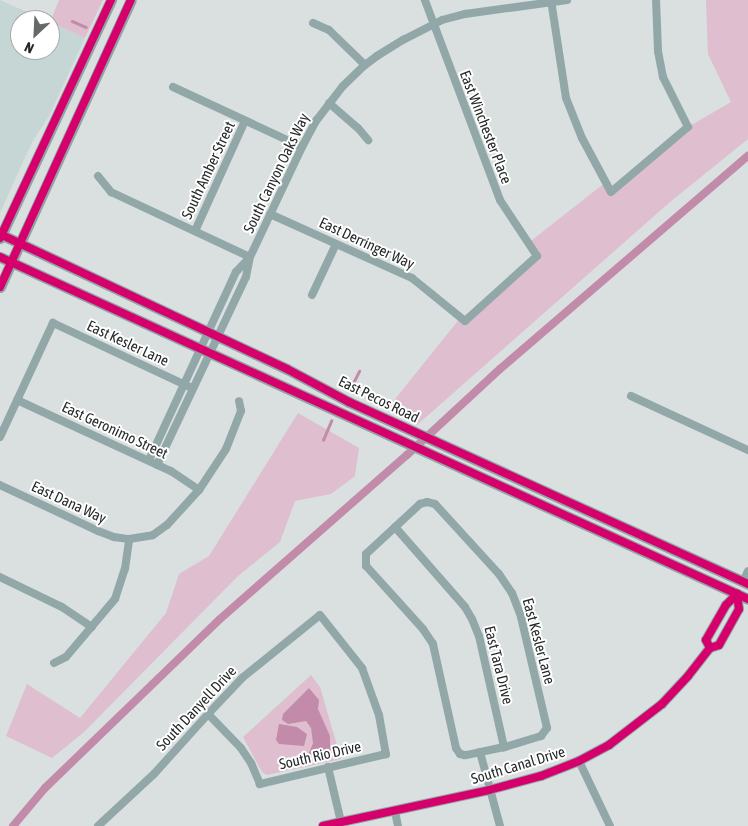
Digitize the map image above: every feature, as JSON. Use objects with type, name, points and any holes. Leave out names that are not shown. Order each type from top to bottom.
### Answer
[{"type":"main road","points":[[0,235],[111,0]]},
{"type":"main road","points":[[0,287],[131,0]]},
{"type":"main road","name":"East Pecos Road","points":[[0,235],[213,334],[418,434],[746,579]]},
{"type":"main road","name":"East Pecos Road","points":[[0,257],[204,349],[424,453],[743,597]]},
{"type":"main road","points":[[743,597],[746,579]]},
{"type":"street","name":"East Winchester Place","points":[[425,0],[432,25],[500,200],[537,256]]},
{"type":"street","name":"South Canyon Oaks Way","points":[[148,460],[183,384],[246,277],[250,257],[270,214],[302,147],[316,121],[329,103],[365,65],[403,40],[432,25],[465,14],[568,0]]},
{"type":"street","points":[[551,1],[566,98],[582,138],[612,192],[688,127],[663,77],[658,50],[656,0]]},
{"type":"street","points":[[313,23],[329,30],[365,65]]},
{"type":"street","points":[[173,88],[302,147]]},
{"type":"street","points":[[329,103],[358,128],[368,140]]},
{"type":"street","name":"South Amber Street","points":[[195,231],[246,121]]},
{"type":"street","points":[[98,176],[110,192],[250,257]]},
{"type":"street","name":"East Derringer Way","points":[[270,214],[412,278],[465,321],[537,256]]},
{"type":"street","points":[[312,295],[336,244]]},
{"type":"street","name":"South Canyon Oaks Way","points":[[213,334],[236,272],[250,257]]},
{"type":"street","name":"East Kesler Lane","points":[[17,400],[53,323],[192,388]]},
{"type":"street","name":"South Canyon Oaks Way","points":[[157,464],[192,388],[204,349]]},
{"type":"street","points":[[631,396],[748,450]]},
{"type":"street","points":[[0,437],[17,400]]},
{"type":"street","name":"East Geronimo Street","points":[[17,400],[157,464],[199,490]]},
{"type":"street","points":[[54,663],[66,658],[114,599],[126,569],[129,539],[154,535],[167,525],[199,490],[226,450],[240,411],[239,401]]},
{"type":"street","name":"East Dana Way","points":[[0,485],[98,531],[129,539]]},
{"type":"street","name":"East Kesler Lane","points":[[395,528],[420,504],[427,502],[435,504],[499,574],[512,593],[521,617],[547,728],[546,732],[541,736],[504,747]]},
{"type":"street","points":[[395,528],[366,554],[364,560],[366,566],[423,630],[433,644],[456,748],[460,754],[465,756],[504,747]]},
{"type":"street","name":"East Tara Drive","points":[[395,528],[465,607],[472,619],[479,636],[504,747]]},
{"type":"street","points":[[0,577],[62,607],[92,627]]},
{"type":"street","name":"South Canal Drive","points":[[710,648],[706,640],[726,604],[743,597]]},
{"type":"street","name":"South Canal Drive","points":[[323,826],[489,790],[541,776],[579,761],[609,746],[649,715],[679,686],[710,648],[719,645],[739,609],[743,597]]},
{"type":"street","name":"South Danyell Drive","points":[[98,826],[154,774],[242,678],[320,615],[362,668],[379,715],[386,754]]},
{"type":"street","name":"South Rio Drive","points":[[208,714],[241,748],[251,763],[260,784],[386,754]]},
{"type":"street","points":[[480,752],[500,826]]},
{"type":"street","points":[[579,761],[610,826]]},
{"type":"street","points":[[328,767],[341,822]]},
{"type":"street","points":[[395,810],[398,826]]},
{"type":"shaded area","points":[[0,0],[22,10],[10,10],[10,60],[60,60],[60,27],[85,38],[49,116],[32,142],[0,213]]},
{"type":"shaded area","points":[[59,0],[103,0],[85,38],[60,27],[60,10],[55,10]]},
{"type":"shaded area","points":[[706,0],[748,0],[748,139],[670,202],[417,425],[387,409],[461,317],[465,321],[537,256],[527,244],[606,182],[611,191],[688,127],[731,102],[708,54]]},
{"type":"shaded area","points":[[298,413],[359,448],[355,476],[331,494],[295,501],[280,542],[238,576],[84,732],[52,758],[6,736],[27,684],[80,718],[166,613],[179,574],[209,556]]},
{"type":"shaded area","points":[[311,675],[320,687],[341,759],[267,775],[262,772],[243,737]]},
{"type":"shaded area","points":[[309,688],[319,700],[318,709],[330,736],[330,746],[334,754],[329,755],[320,751],[308,756],[313,743],[311,728],[306,721],[288,724],[282,720],[283,714]]},
{"type":"shaded area","points":[[279,724],[297,727],[307,734],[304,746],[279,744],[276,740]]},
{"type":"waterway","points":[[72,21],[86,27]]},
{"type":"waterway","points":[[13,826],[45,788],[220,619],[407,455],[500,369],[748,156]]},
{"type":"waterway","points":[[350,389],[359,371]]},
{"type":"waterway","points":[[323,440],[331,421]]},
{"type":"cycle path","points":[[0,238],[111,0]]},
{"type":"cycle path","points":[[0,287],[131,0]]},
{"type":"cycle path","points":[[0,234],[287,369],[349,402],[748,584]]},
{"type":"cycle path","points":[[0,257],[748,599]]},
{"type":"cycle path","points":[[710,648],[706,640],[726,605],[737,594]]},
{"type":"cycle path","points":[[323,826],[489,790],[541,776],[579,761],[609,745],[662,704],[688,676],[710,648],[719,645],[739,609],[737,594]]}]
